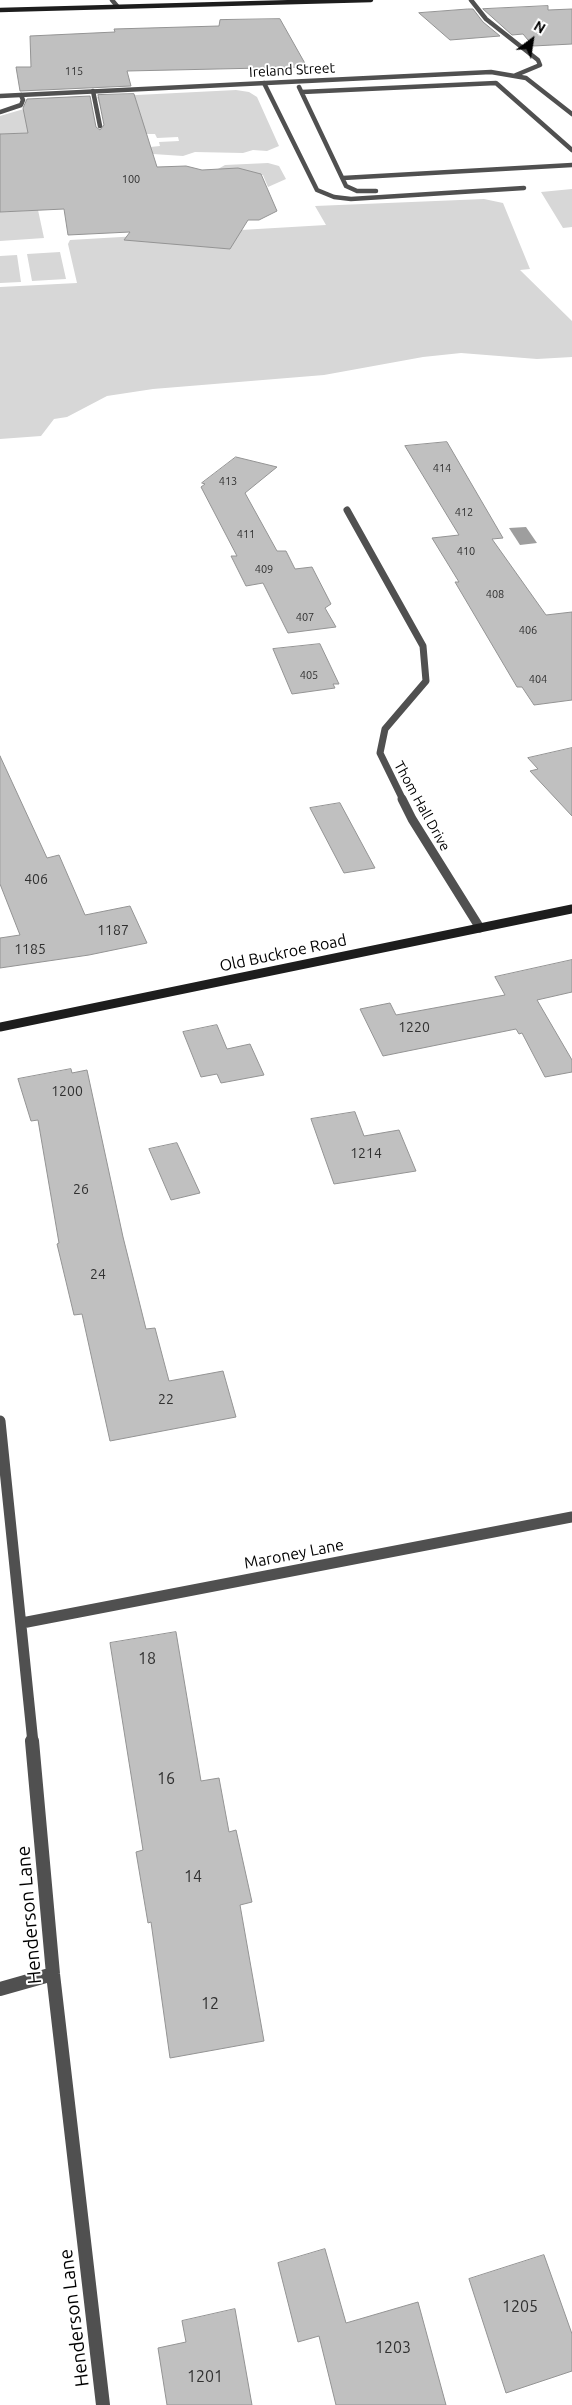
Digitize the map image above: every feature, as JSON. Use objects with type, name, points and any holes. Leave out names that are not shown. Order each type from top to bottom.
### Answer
[{"type":"main road","points":[[0,10],[370,0]]},
{"type":"main road","name":"Old Buckroe Road","points":[[0,1027],[572,909]]},
{"type":"street","points":[[112,0],[117,6]]},
{"type":"street","points":[[471,0],[486,19],[538,60],[540,65],[516,75]]},
{"type":"street","name":"Ireland Street","points":[[0,96],[491,72],[516,75],[532,81],[572,114]]},
{"type":"street","points":[[297,81],[347,188],[357,191],[427,188],[463,192]]},
{"type":"street","points":[[264,83],[317,190],[323,194],[351,199],[524,188]]},
{"type":"street","points":[[302,92],[496,83],[572,150]]},
{"type":"street","points":[[93,91],[100,126]]},
{"type":"street","points":[[0,112],[21,105],[23,100],[21,95]]},
{"type":"street","points":[[343,178],[572,165]]},
{"type":"street","name":"Thom Hall Drive","points":[[347,510],[422,646],[426,681],[385,729],[380,753],[412,819],[480,928]]},
{"type":"street","name":"Henderson Lane","points":[[0,1421],[22,1623],[53,1974],[103,2405]]},
{"type":"street","name":"Maroney Lane","points":[[22,1623],[572,1517]]},
{"type":"street","points":[[0,1989],[53,1974]]},
{"type":"shaded area","points":[[236,90],[249,92],[257,97],[279,146],[267,151],[253,150],[243,153],[195,152],[183,156],[153,154],[150,147],[160,146],[159,142],[179,141],[178,137],[157,138],[155,134],[146,134],[104,118],[97,97]]},
{"type":"shaded area","points":[[34,106],[71,131],[0,134],[0,116]]},
{"type":"shaded area","points":[[268,163],[279,166],[286,179],[268,187],[263,175],[218,169],[225,165]]},
{"type":"shaded area","points":[[572,189],[572,227],[563,228],[541,192]]},
{"type":"shaded area","points":[[484,199],[503,203],[530,269],[520,270],[572,321],[572,357],[537,359],[461,353],[423,357],[324,375],[153,389],[107,396],[67,417],[54,419],[41,436],[0,439],[0,287],[77,283],[68,244],[70,240],[326,225],[315,206]]},
{"type":"shaded area","points":[[38,210],[44,238],[0,241],[0,212]]},
{"type":"shaded area","points":[[60,252],[66,279],[32,281],[27,254]]},
{"type":"shaded area","points":[[17,255],[21,282],[0,283],[0,256]]},
{"type":"shaded area","points":[[526,527],[537,543],[520,545],[509,528]]},
{"type":"building","points":[[548,6],[548,10],[572,9],[572,44],[533,46],[523,34],[512,35],[483,9]]},
{"type":"building","points":[[473,9],[483,22],[500,36],[450,40],[419,13]]},
{"type":"building","points":[[280,19],[307,67],[127,71],[131,86],[20,91],[16,67],[31,67],[30,36],[115,32],[114,29],[219,26],[220,20]]},
{"type":"building","points":[[134,94],[157,167],[186,166],[202,170],[238,168],[261,174],[277,211],[259,220],[248,220],[230,249],[124,240],[130,232],[68,235],[64,209],[0,212],[0,134],[28,133],[23,108],[27,99],[90,96],[96,127],[100,130],[104,125],[98,95]]},
{"type":"building","points":[[447,442],[503,538],[492,539],[546,615],[572,612],[572,700],[534,705],[522,687],[517,687],[455,582],[459,582],[432,538],[459,535],[405,446]]},
{"type":"building","points":[[236,457],[277,467],[245,493],[277,551],[286,551],[295,569],[312,567],[331,604],[325,608],[336,627],[288,633],[263,583],[246,586],[231,556],[237,556],[201,487],[205,484],[202,483]]},
{"type":"building","points":[[320,644],[339,684],[333,684],[335,688],[292,694],[273,649]]},
{"type":"building","points":[[572,748],[572,816],[530,771],[538,769],[528,758]]},
{"type":"building","points":[[0,756],[47,858],[59,855],[85,915],[130,906],[147,943],[89,955],[0,968],[0,938],[20,935],[0,884]]},
{"type":"building","points":[[340,803],[375,868],[344,873],[310,808]]},
{"type":"building","points":[[572,960],[572,992],[537,1000],[572,1060],[572,1072],[545,1077],[522,1033],[519,1034],[516,1029],[383,1056],[360,1009],[390,1003],[396,1015],[505,995],[495,977]]},
{"type":"building","points":[[217,1025],[227,1049],[250,1044],[264,1075],[221,1083],[217,1074],[201,1077],[183,1032]]},
{"type":"building","points":[[71,1069],[72,1073],[87,1070],[123,1237],[146,1329],[155,1328],[169,1381],[223,1371],[236,1417],[110,1441],[82,1314],[74,1315],[57,1244],[59,1243],[38,1120],[31,1121],[18,1079]]},
{"type":"building","points":[[355,1112],[364,1136],[399,1130],[416,1171],[334,1184],[311,1119]]},
{"type":"building","points":[[177,1143],[200,1193],[171,1200],[149,1149]]},
{"type":"building","points":[[176,1632],[201,1781],[219,1778],[229,1832],[236,1830],[252,1902],[240,1905],[264,2041],[170,2058],[151,1922],[148,1923],[136,1852],[143,1850],[110,1643]]},
{"type":"building","points":[[325,2249],[346,2323],[418,2302],[446,2405],[336,2405],[319,2336],[298,2342],[278,2263]]},
{"type":"building","points":[[544,2255],[572,2334],[572,2371],[506,2393],[469,2279]]},
{"type":"building","points":[[235,2309],[252,2405],[167,2405],[158,2348],[186,2342],[182,2321]]}]
